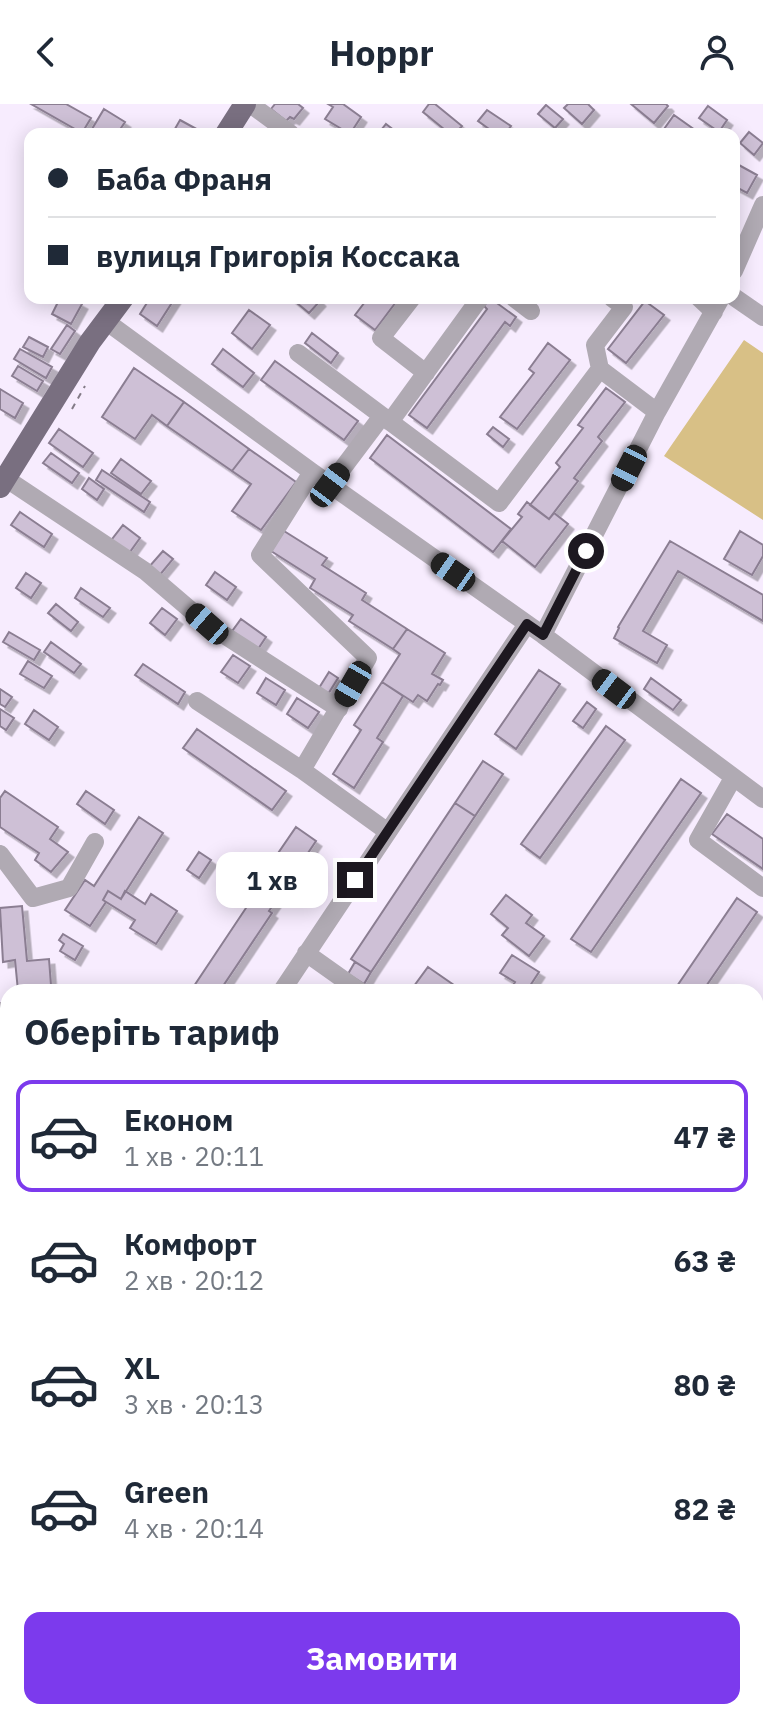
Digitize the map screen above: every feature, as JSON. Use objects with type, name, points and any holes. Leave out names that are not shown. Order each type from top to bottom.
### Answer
[{"type":"main road","points":[[230,128],[247,104]]},
{"type":"main road","points":[[3,482],[90,342],[119,304]]},
{"type":"street","points":[[247,104],[282,128]]},
{"type":"street","points":[[740,257],[763,205]]},
{"type":"street","points":[[740,301],[763,317]]},
{"type":"street","points":[[407,304],[381,338],[426,373]]},
{"type":"street","points":[[330,485],[426,373],[476,304]]},
{"type":"street","points":[[522,304],[531,311]]},
{"type":"street","points":[[620,304],[624,307],[595,345],[600,369],[657,412]]},
{"type":"street","points":[[543,635],[657,412],[718,305]]},
{"type":"street","points":[[107,322],[543,635],[763,799]]},
{"type":"street","points":[[298,353],[499,503],[600,369]]},
{"type":"street","points":[[302,770],[368,658],[260,555],[312,472]]},
{"type":"street","points":[[3,482],[145,571],[207,624],[339,709]]},
{"type":"street","points":[[286,984],[527,624]]},
{"type":"street","points":[[197,701],[302,770],[388,832]]},
{"type":"street","points":[[733,778],[698,840],[763,888]]},
{"type":"street","points":[[0,854],[33,898],[69,888],[95,842]]},
{"type":"street","points":[[306,953],[350,984]]},
{"type":"path","points":[[72,409],[85,386]]},
{"type":"shaded area","points":[[744,340],[763,353],[763,520],[664,456]]},
{"type":"building","points":[[31,104],[66,104],[91,118],[85,128],[73,128]]},
{"type":"building","points":[[275,104],[298,104],[303,108],[294,119],[290,117],[286,121],[271,109]]},
{"type":"building","points":[[328,104],[343,104],[361,117],[354,128],[340,128],[325,119],[333,107]]},
{"type":"building","points":[[429,104],[435,104],[462,126],[443,128],[423,112]]},
{"type":"building","points":[[568,104],[588,104],[594,110],[582,124],[564,108]]},
{"type":"building","points":[[631,104],[666,104],[668,106],[654,123]]},
{"type":"building","points":[[546,105],[563,119],[555,128],[538,114]]},
{"type":"building","points":[[708,106],[727,120],[722,128],[713,128],[699,118]]},
{"type":"building","points":[[104,109],[125,122],[121,128],[93,128]]},
{"type":"building","points":[[487,110],[511,126],[488,128],[478,121]]},
{"type":"building","points":[[674,115],[692,128],[665,128]]},
{"type":"building","points":[[180,120],[195,128],[175,128]]},
{"type":"building","points":[[749,132],[763,143],[754,155],[740,143]]},
{"type":"building","points":[[740,166],[757,175],[747,193],[740,189]]},
{"type":"building","points":[[57,304],[82,304],[71,324],[52,314]]},
{"type":"building","points":[[146,304],[171,304],[157,326],[140,314]]},
{"type":"building","points":[[298,304],[317,304],[309,313]]},
{"type":"building","points":[[363,304],[394,304],[375,330],[355,315]]},
{"type":"building","points":[[498,304],[516,317],[510,326],[505,322],[427,428],[409,415],[487,309],[484,306]]},
{"type":"building","points":[[643,304],[649,304],[664,315],[626,363],[608,349]]},
{"type":"building","points":[[249,310],[270,325],[252,349],[232,333]]},
{"type":"building","points":[[67,325],[75,331],[60,354],[51,349]]},
{"type":"building","points":[[312,333],[338,353],[331,363],[305,343]]},
{"type":"building","points":[[29,337],[48,347],[43,357],[23,347]]},
{"type":"building","points":[[548,343],[570,360],[517,429],[500,417],[534,373],[529,369]]},
{"type":"building","points":[[20,349],[52,367],[46,378],[14,359]]},
{"type":"building","points":[[223,349],[254,373],[243,387],[212,364]]},
{"type":"building","points":[[275,361],[358,421],[344,440],[261,380]]},
{"type":"building","points":[[18,366],[43,381],[37,391],[12,376]]},
{"type":"building","points":[[134,368],[184,402],[167,426],[152,415],[135,439],[102,417]]},
{"type":"building","points":[[606,388],[625,402],[598,437],[602,441],[574,478],[578,481],[549,519],[530,505],[560,467],[556,463],[583,428],[578,425]]},
{"type":"building","points":[[0,389],[23,403],[15,418],[0,409]]},
{"type":"building","points":[[184,402],[249,449],[232,471],[167,426]]},
{"type":"building","points":[[493,427],[509,439],[503,447],[487,434]]},
{"type":"building","points":[[59,429],[93,453],[83,467],[49,443]]},
{"type":"building","points":[[387,435],[511,529],[493,552],[370,458]]},
{"type":"building","points":[[249,449],[296,482],[261,530],[232,511],[251,484],[232,471]]},
{"type":"building","points":[[51,453],[79,473],[72,483],[43,463]]},
{"type":"building","points":[[121,459],[151,481],[141,494],[111,473]]},
{"type":"building","points":[[102,470],[150,502],[144,512],[96,480]]},
{"type":"building","points":[[89,478],[104,489],[97,500],[82,489]]},
{"type":"building","points":[[527,502],[549,519],[554,513],[568,524],[535,567],[502,541],[522,517],[518,514]]},
{"type":"building","points":[[20,512],[52,534],[44,547],[11,525]]},
{"type":"building","points":[[123,525],[140,538],[127,556],[109,543]]},
{"type":"building","points":[[284,531],[327,558],[322,565],[366,593],[362,600],[407,629],[393,649],[349,621],[353,615],[310,588],[315,579],[271,551]]},
{"type":"building","points":[[740,531],[763,545],[763,556],[752,575],[724,559]]},
{"type":"building","points":[[670,541],[763,595],[763,621],[678,571],[643,631],[667,645],[657,663],[614,638]]},
{"type":"building","points":[[163,551],[173,559],[159,576],[148,568]]},
{"type":"building","points":[[215,572],[236,587],[227,600],[206,585]]},
{"type":"building","points":[[26,573],[41,583],[31,598],[16,588]]},
{"type":"building","points":[[81,588],[110,608],[103,617],[75,598]]},
{"type":"building","points":[[56,604],[78,622],[71,631],[48,613]]},
{"type":"building","points":[[162,608],[177,619],[165,635],[150,623]]},
{"type":"building","points":[[241,619],[266,637],[256,652],[230,634]]},
{"type":"building","points":[[407,629],[445,653],[432,674],[443,680],[427,701],[418,695],[413,702],[382,682],[400,654],[393,649]]},
{"type":"building","points":[[9,632],[40,650],[34,660],[3,642]]},
{"type":"building","points":[[51,642],[81,664],[74,673],[44,652]]},
{"type":"building","points":[[233,655],[250,666],[238,683],[221,672]]},
{"type":"building","points":[[28,661],[52,676],[44,688],[20,674]]},
{"type":"building","points":[[143,664],[185,692],[178,704],[135,675]]},
{"type":"building","points":[[539,670],[560,684],[516,749],[495,734]]},
{"type":"building","points":[[329,672],[338,678],[328,694],[319,688]]},
{"type":"building","points":[[266,678],[285,690],[276,705],[257,693]]},
{"type":"building","points":[[651,678],[681,700],[673,710],[644,689]]},
{"type":"building","points":[[382,682],[403,696],[377,738],[383,742],[354,788],[333,774],[361,730],[354,725]]},
{"type":"building","points":[[0,689],[12,697],[5,707],[0,704]]},
{"type":"building","points":[[297,698],[319,712],[308,728],[287,714]]},
{"type":"building","points":[[587,702],[596,709],[583,728],[573,721]]},
{"type":"building","points":[[0,709],[14,718],[6,730],[0,726]]},
{"type":"building","points":[[34,710],[58,727],[49,740],[25,724]]},
{"type":"building","points":[[606,726],[625,740],[540,858],[521,844]]},
{"type":"building","points":[[197,729],[286,791],[272,810],[183,748]]},
{"type":"building","points":[[483,761],[503,774],[475,816],[455,803]]},
{"type":"building","points":[[681,779],[701,793],[591,952],[571,939]]},
{"type":"building","points":[[5,791],[58,827],[50,839],[68,852],[51,872],[35,860],[39,853],[0,827],[0,798]]},
{"type":"building","points":[[86,791],[114,810],[105,824],[77,804]]},
{"type":"building","points":[[455,803],[475,816],[371,972],[351,959]]},
{"type":"building","points":[[727,814],[763,839],[763,869],[712,834]]},
{"type":"building","points":[[139,817],[163,833],[121,899],[108,891],[103,900],[106,902],[90,926],[65,910],[85,880],[94,886]]},
{"type":"building","points":[[296,827],[316,841],[224,984],[195,984],[252,899],[248,897]]},
{"type":"building","points":[[199,852],[211,860],[199,878],[187,870]]},
{"type":"building","points":[[108,891],[121,899],[125,891],[145,904],[151,894],[177,911],[156,944],[130,928],[135,920],[103,900]]},
{"type":"building","points":[[506,895],[532,915],[526,923],[544,936],[529,956],[502,935],[508,928],[491,914]]},
{"type":"building","points":[[737,898],[757,912],[708,984],[678,984]]},
{"type":"building","points":[[22,906],[27,961],[49,959],[51,984],[17,984],[15,960],[3,962],[0,908]]},
{"type":"building","points":[[63,934],[83,946],[75,960],[60,951],[64,944],[59,940]]},
{"type":"building","points":[[512,955],[539,972],[531,984],[514,984],[500,973]]},
{"type":"building","points":[[355,962],[371,972],[364,984],[348,974]]},
{"type":"building","points":[[428,967],[452,984],[415,984]]},
{"type":"route","points":[[355,880],[527,624],[543,635],[586,551]]}]
